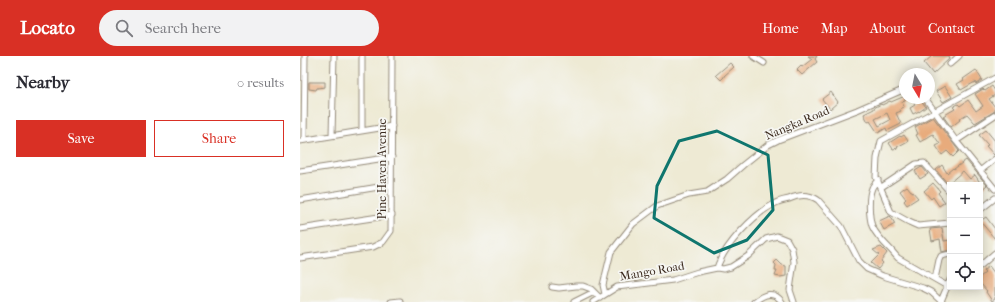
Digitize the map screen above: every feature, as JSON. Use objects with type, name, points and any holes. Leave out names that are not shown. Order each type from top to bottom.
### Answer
[{"type":"street","points":[[305,56],[302,140],[392,126]]},
{"type":"street","points":[[332,136],[334,56]]},
{"type":"street","points":[[362,56],[362,131]]},
{"type":"street","name":"Pine Haven Avenue","points":[[300,258],[373,247],[383,242],[391,231],[392,56]]},
{"type":"street","points":[[753,56],[764,63]]},
{"type":"street","points":[[950,64],[959,56]]},
{"type":"street","points":[[947,222],[918,226],[892,212],[876,177],[877,158],[882,141],[995,78]]},
{"type":"street","name":"Nangka Road","points":[[605,294],[603,285],[611,252],[633,224],[657,206],[689,195],[707,192],[727,179],[768,145],[899,92]]},
{"type":"street","points":[[929,104],[956,141],[995,189]]},
{"type":"street","points":[[956,141],[995,115]]},
{"type":"street","points":[[300,171],[392,157]]},
{"type":"street","points":[[980,171],[995,159]]},
{"type":"street","points":[[880,188],[916,164],[924,163],[947,189]]},
{"type":"street","points":[[717,268],[730,245],[749,223],[775,203],[797,196],[807,196],[818,200],[841,226],[859,261],[868,269],[883,276],[923,288],[942,301],[947,286],[895,255],[880,239],[872,226],[869,206],[870,195],[872,187],[878,180]]},
{"type":"street","points":[[300,200],[391,185]]},
{"type":"street","points":[[983,208],[995,198]]},
{"type":"street","points":[[300,229],[392,215]]},
{"type":"street","name":"Mango Road","points":[[593,302],[617,287],[673,280],[698,272],[717,268],[722,270],[731,267],[748,256],[766,239],[777,236],[787,240],[792,250],[794,262],[790,290],[794,302]]},
{"type":"street","points":[[983,263],[995,253]]},
{"type":"street","points":[[936,279],[939,260],[941,256],[947,255]]},
{"type":"street","points":[[552,287],[559,288],[583,286],[591,289],[600,298]]},
{"type":"street","points":[[574,302],[594,292]]},
{"type":"street","points":[[754,302],[762,297],[772,294],[779,297],[782,302]]},
{"type":"street","points":[[391,302],[400,301]]},
{"type":"highlighted area","points":[[717,131],[768,155],[773,210],[747,240],[714,253],[654,218],[657,186],[679,141]]},
{"type":"building","points":[[808,56],[817,56],[815,59],[817,62],[802,75],[797,70],[812,59]]},
{"type":"building","points":[[932,56],[949,56],[950,58],[935,72],[935,68],[928,68],[924,63]]},
{"type":"building","points":[[730,63],[734,67],[721,80],[716,75]]},
{"type":"building","points":[[976,70],[982,80],[976,84],[975,82],[961,90],[957,84]]},
{"type":"building","points":[[309,82],[325,82],[325,87],[317,88],[316,90],[309,89]]},
{"type":"building","points":[[945,86],[952,97],[943,102],[936,91]]},
{"type":"building","points":[[992,86],[995,91],[995,95],[989,99],[995,107],[995,111],[975,123],[967,114],[951,127],[943,116],[955,109],[953,107],[958,104],[960,106],[968,100],[976,111],[983,106],[975,94],[983,89],[985,91]]},
{"type":"building","points":[[831,92],[838,102],[830,109],[822,99]]},
{"type":"building","points":[[899,99],[899,104],[903,104],[904,107],[900,109],[901,111],[896,113],[901,124],[887,131],[886,128],[878,133],[870,121],[868,122],[864,114],[881,104],[882,105],[890,101],[891,102]],"holes":[[[887,113],[890,120],[879,126],[875,119]]]},
{"type":"building","points":[[924,104],[926,107],[913,114],[910,108],[915,105]]},
{"type":"building","points":[[933,117],[959,151],[953,157],[947,151],[942,155],[936,146],[940,144],[933,134],[920,142],[916,135],[918,134],[915,127]]},
{"type":"building","points":[[986,130],[995,141],[995,155],[986,146],[988,145],[979,135]]},
{"type":"building","points":[[904,135],[908,141],[897,147],[898,148],[893,149],[889,143]]},
{"type":"building","points":[[966,160],[987,185],[983,188],[983,182],[980,182],[975,175],[970,179],[963,171],[950,182],[947,183],[936,170],[942,165],[947,173],[953,168],[954,169]]},
{"type":"building","points":[[922,167],[928,174],[920,179],[915,171]]},
{"type":"building","points":[[933,183],[940,191],[938,193],[945,202],[939,206],[933,197],[931,199],[924,191]]},
{"type":"building","points":[[907,186],[918,198],[907,205],[904,201],[906,199],[900,191]]},
{"type":"building","points":[[890,216],[895,224],[884,230],[879,221]]},
{"type":"building","points":[[986,217],[995,229],[995,239],[983,225],[983,219]]},
{"type":"building","points":[[942,228],[944,241],[947,240],[947,251],[942,252],[940,239],[932,241],[930,229]]},
{"type":"building","points":[[881,247],[887,253],[881,261],[883,263],[878,269],[871,263],[879,255],[873,250]]},
{"type":"building","points":[[777,260],[782,265],[786,266],[786,276],[775,276],[777,271],[775,271],[776,265],[774,263]]},
{"type":"building","points":[[989,266],[995,274],[995,299],[992,301],[983,286],[983,275],[985,273],[983,271]]}]
